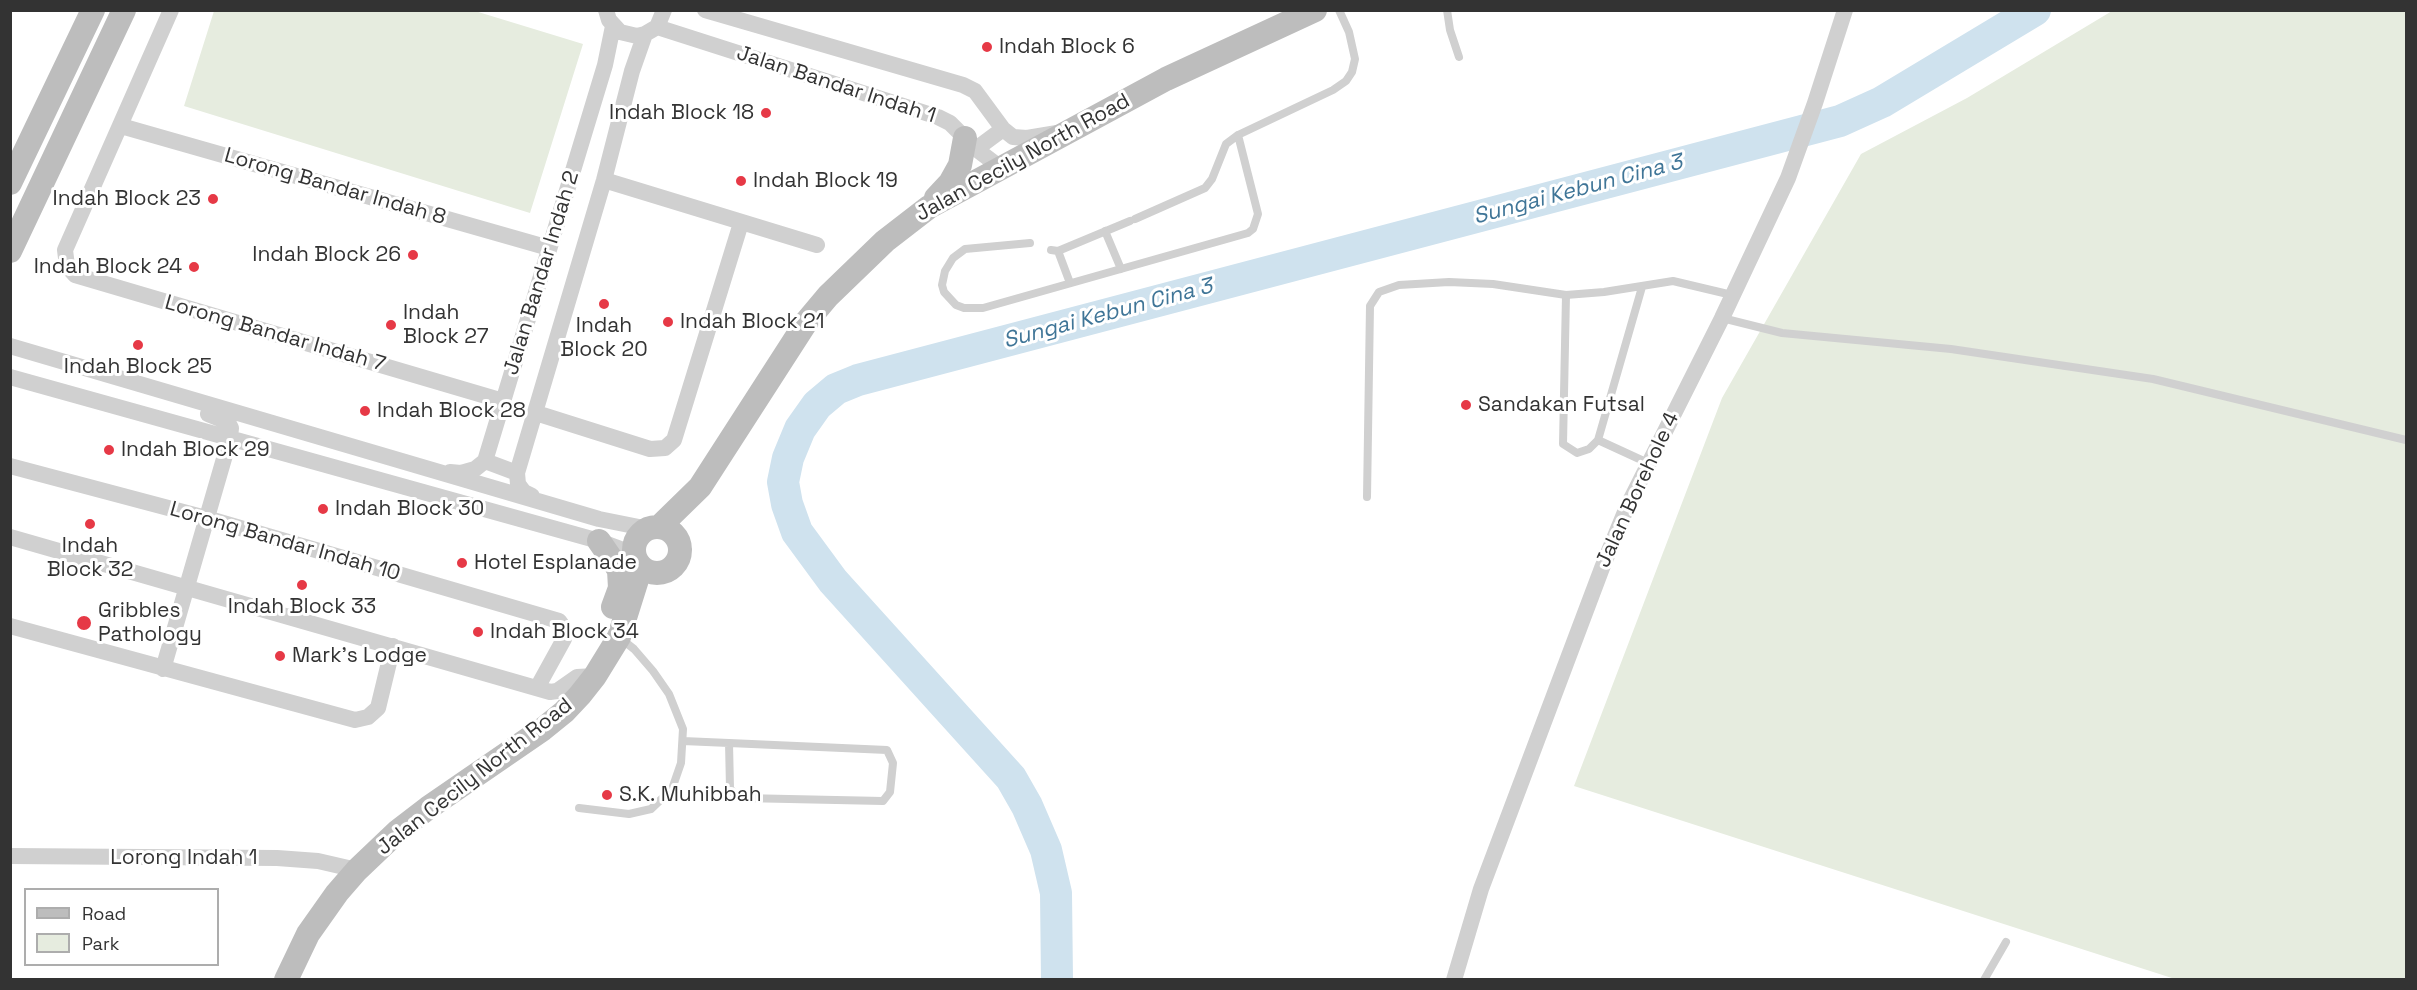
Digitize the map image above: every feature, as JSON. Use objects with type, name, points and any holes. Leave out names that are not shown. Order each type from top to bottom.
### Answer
[{"type":"main road","points":[[10,183],[93,10]]},
{"type":"main road","points":[[10,251],[124,10]]},
{"type":"main road","name":"Jalan Cecily North Road","points":[[661,531],[698,499],[700,487],[807,321],[865,258],[929,207],[1176,74],[1315,10]]},
{"type":"main road","points":[[929,207],[956,174],[963,155],[971,144]]},
{"type":"main road","points":[[661,531],[680,545],[679,560],[668,571],[645,565],[637,539],[661,531]]},
{"type":"main road","points":[[598,671],[608,621],[621,581],[619,570],[599,541]]},
{"type":"main road","name":"Jalan Cecily North Road","points":[[286,980],[308,934],[337,893],[357,870],[398,831],[428,808],[564,712],[598,671],[620,634],[645,565]]},
{"type":"street","points":[[121,126],[171,10]]},
{"type":"street","name":"Jalan Bandar Indah 2","points":[[517,473],[604,180],[632,71],[664,10]]},
{"type":"street","name":"Jalan Bandar Indah 1","points":[[705,10],[963,85],[975,91],[1003,129]]},
{"type":"street","name":"Jalan Borehole 4","points":[[1456,979],[1481,889],[1622,517],[1722,318],[1788,178],[1845,10]]},
{"type":"street","name":"Jalan Bandar Indah 2","points":[[485,461],[605,65],[606,15]]},
{"type":"street","name":"Jalan Bandar Indah 1","points":[[606,15],[628,35],[651,31],[938,117],[950,123],[971,144],[1001,168]]},
{"type":"street","name":"Lorong Bandar Indah 8","points":[[121,126],[549,248]]},
{"type":"street","name":"Lorong Bandar Indah 7","points":[[121,126],[65,250],[67,266],[75,275],[503,401]]},
{"type":"street","points":[[971,144],[1003,129],[1008,134],[1019,138],[1071,130]]},
{"type":"street","points":[[604,180],[818,245]]},
{"type":"street","points":[[536,413],[650,449],[665,448],[674,440],[741,223]]},
{"type":"street","points":[[10,346],[598,519],[661,531]]},
{"type":"street","points":[[85,369],[122,390],[222,419],[228,422],[231,428],[163,669]]},
{"type":"street","points":[[10,377],[599,541],[645,565]]},
{"type":"street","points":[[428,469],[461,473],[475,469],[485,461],[517,473],[518,484],[524,492],[554,506]]},
{"type":"street","name":"Lorong Bandar Indah 10","points":[[10,466],[206,518],[559,621],[564,628],[564,639],[537,688]]},
{"type":"street","points":[[10,537],[550,692],[557,691],[577,676],[598,671]]},
{"type":"street","points":[[10,626],[355,720],[368,717],[378,708],[393,646]]},
{"type":"street","name":"Lorong Indah 1","points":[[10,856],[277,858],[318,861],[357,870]]},
{"type":"lane","points":[[1070,283],[1055,250],[1205,188],[1212,179],[1226,144],[1238,135],[1333,90],[1346,81],[1352,72],[1355,59],[1351,39],[1339,10]]},
{"type":"lane","points":[[1447,10],[1450,30],[1459,57]]},
{"type":"lane","points":[[1030,243],[965,249],[953,258],[945,271],[942,285],[944,292],[956,305],[973,309],[1248,233],[1253,229],[1258,214],[1238,135]]},
{"type":"lane","points":[[1105,231],[1121,269]]},
{"type":"lane","points":[[1367,498],[1370,306],[1379,292],[1399,285],[1449,282],[1493,284],[1566,295],[1673,281],[1732,295]]},
{"type":"lane","points":[[1566,295],[1563,444],[1577,453],[1589,449],[1598,440],[1642,286]]},
{"type":"lane","points":[[1722,318],[1782,333],[1950,349],[2153,379],[2406,440]]},
{"type":"lane","points":[[1598,440],[1648,463]]},
{"type":"lane","points":[[579,808],[629,814],[651,808],[672,789],[681,763],[683,729],[669,694],[647,663],[620,634]]},
{"type":"lane","points":[[683,741],[729,743],[887,750],[893,763],[890,792],[883,801],[742,798],[735,795],[730,788],[729,743]]},
{"type":"lane","points":[[1984,980],[2006,942]]},
{"type":"green space","points":[[214,11],[475,11],[583,44],[530,213],[184,106]]},
{"type":"green space","points":[[2112,11],[2406,11],[2406,979],[2175,979],[1574,786],[1722,398],[1861,154],[1967,98]]},
{"type":"waterway","name":"Sungai Kebun Cina 3","points":[[1057,980],[1056,893],[1046,850],[1027,806],[1011,778],[833,581],[797,532],[787,504],[783,482],[788,458],[800,429],[817,405],[836,389],[858,380],[1840,121],[1882,102],[2035,10]]},
{"type":"place","name":"Indah Block 6","points":[[987,47]]},
{"type":"place","name":"Indah Block 18","points":[[766,113]]},
{"type":"place","name":"Indah Block 19","points":[[741,181]]},
{"type":"place","name":"Indah Block 23","points":[[213,199]]},
{"type":"place","name":"Indah Block 26","points":[[413,255]]},
{"type":"place","name":"Indah Block 24","points":[[194,267]]},
{"type":"place","name":"Indah Block 20","points":[[604,304]]},
{"type":"place","name":"Indah Block 21","points":[[668,322]]},
{"type":"place","name":"Indah Block 27","points":[[391,325]]},
{"type":"place","name":"Indah Block 25","points":[[138,345]]},
{"type":"place","name":"Sandakan Futsal","points":[[1466,405]]},
{"type":"place","name":"Indah Block 28","points":[[365,411]]},
{"type":"place","name":"Indah Block 29","points":[[109,450]]},
{"type":"place","name":"Indah Block 30","points":[[323,509]]},
{"type":"place","name":"Indah Block 32","points":[[90,524]]},
{"type":"place","name":"Hotel Esplanade","points":[[462,563]]},
{"type":"place","name":"Indah Block 33","points":[[302,585]]},
{"type":"place","name":"Gribbles Pathology","points":[[84,623]]},
{"type":"place","name":"Indah Block 34","points":[[478,632]]},
{"type":"place","name":"Mark's Lodge","points":[[280,656]]},
{"type":"place","name":"S.K. Muhibbah","points":[[607,795]]}]
